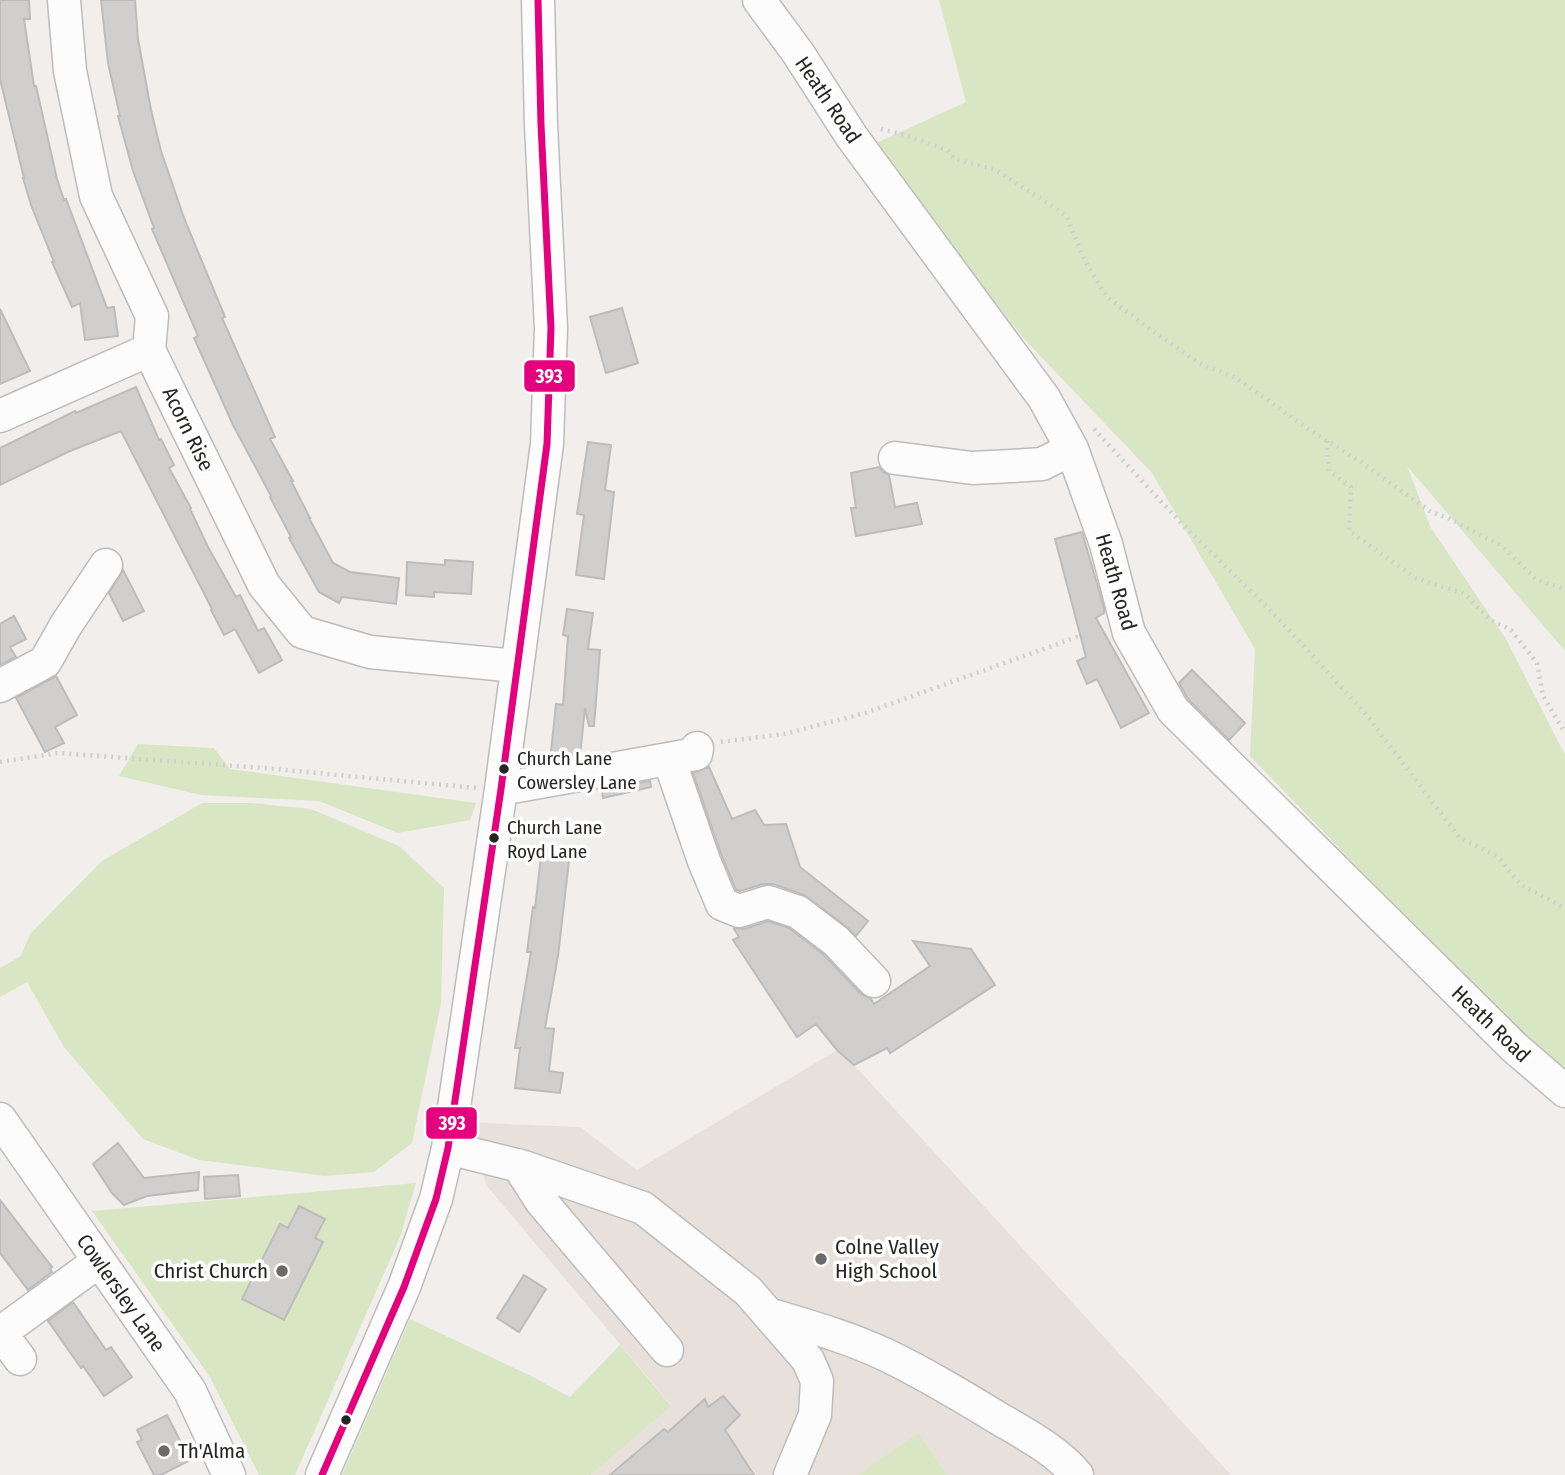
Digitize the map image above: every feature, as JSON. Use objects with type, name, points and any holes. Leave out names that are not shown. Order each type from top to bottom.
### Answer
[{"type":"street","points":[[0,416],[149,350],[152,316],[96,196],[70,72],[64,0]]},
{"type":"street","points":[[322,1475],[404,1287],[436,1199],[448,1148],[501,789],[547,444],[551,328],[538,0]]},
{"type":"street","name":"Heath Road","points":[[760,0],[852,137],[1044,398],[1072,449],[1106,544],[1129,633],[1173,710],[1515,1048],[1565,1091]]},
{"type":"street","name":"Acorn Rise","points":[[149,350],[264,585],[302,632],[370,652],[517,666]]},
{"type":"street","points":[[895,458],[972,468],[1012,466],[1042,464],[1072,449]]},
{"type":"street","points":[[0,686],[44,662],[106,565]]},
{"type":"street","points":[[501,789],[683,754],[704,861],[722,904],[739,911],[768,902],[798,912],[836,941],[874,981]]},
{"type":"street","name":"Cowlersley Lane","points":[[0,1119],[190,1391],[229,1475]]},
{"type":"street","points":[[448,1148],[518,1165],[643,1208],[748,1291],[808,1360],[817,1381],[815,1415],[790,1475]]},
{"type":"street","points":[[518,1165],[541,1201],[667,1350]]},
{"type":"street","points":[[20,1359],[6,1340],[3,1326],[99,1261]]},
{"type":"street","points":[[768,1314],[831,1333],[918,1372],[1024,1434],[1067,1463],[1077,1475]]},
{"type":"path","points":[[852,137],[878,129],[947,150],[955,159],[996,170],[1067,217],[1085,261],[1106,296],[1151,330],[1199,363],[1236,378],[1431,512],[1502,546],[1537,580],[1565,589]]},
{"type":"path","points":[[1088,422],[1180,523],[1272,612],[1364,712],[1459,837],[1498,857],[1521,885],[1565,908]]},
{"type":"path","points":[[1327,441],[1329,471],[1351,487],[1349,531],[1416,578],[1465,594],[1490,620],[1511,630],[1537,663],[1543,696],[1565,733]]},
{"type":"path","points":[[683,754],[721,742],[784,734],[865,713],[1077,638],[1099,642],[1129,633]]},
{"type":"path","points":[[0,762],[58,753],[501,789]]},
{"type":"shaded area","name":"Colne Valley High School","points":[[837,1050],[854,1065],[1231,1475],[591,1475],[671,1405],[487,1186],[480,1166],[450,1167],[460,1122],[580,1127],[637,1170]]},
{"type":"green space","points":[[939,0],[1565,0],[1565,651],[1407,466],[1431,528],[1506,639],[1565,755],[1565,1069],[1494,1009],[1250,756],[1255,649],[1152,473],[1025,340],[872,145],[966,102]]},
{"type":"green space","points":[[138,744],[214,748],[230,769],[476,803],[470,820],[398,833],[319,801],[201,795],[119,776]]},
{"type":"green space","points":[[202,803],[252,803],[311,809],[399,846],[444,888],[441,1003],[412,1143],[374,1172],[325,1176],[199,1160],[143,1139],[64,1047],[27,982],[0,997],[0,968],[21,956],[30,934],[102,861]]},
{"type":"green space","points":[[416,1183],[400,1237],[295,1475],[259,1475],[210,1377],[92,1211]]},
{"type":"green space","points":[[410,1319],[570,1397],[620,1345],[671,1406],[591,1475],[342,1475]]},
{"type":"green space","points":[[918,1433],[947,1475],[858,1475]]},
{"type":"building","points":[[0,0],[29,0],[30,19],[24,19],[34,86],[57,179],[107,308],[114,307],[118,336],[85,340],[80,303],[72,307],[31,205],[0,79]]},
{"type":"building","points":[[101,0],[135,0],[138,39],[161,151],[184,218],[225,317],[222,318],[275,437],[270,439],[333,563],[350,572],[399,578],[396,604],[342,597],[339,603],[319,592],[233,425],[194,338],[198,336],[152,229],[154,228],[133,171],[118,116],[108,63]]},
{"type":"building","points":[[622,308],[638,363],[606,373],[590,317]]},
{"type":"building","points":[[0,309],[30,371],[0,384]]},
{"type":"building","points":[[136,387],[159,440],[161,439],[174,465],[169,468],[208,547],[236,597],[240,595],[258,631],[264,628],[282,660],[259,673],[235,629],[224,635],[121,431],[70,451],[0,485],[0,448],[75,411],[76,413]]},
{"type":"building","points":[[588,442],[611,445],[605,490],[614,492],[604,579],[576,575],[584,515],[577,514]]},
{"type":"building","points":[[879,467],[889,475],[895,507],[917,503],[922,524],[856,536],[851,508],[856,508],[851,473]]},
{"type":"building","points":[[1082,532],[1104,608],[1104,613],[1096,618],[1149,713],[1121,728],[1097,679],[1087,684],[1077,661],[1086,657],[1055,539]]},
{"type":"building","points":[[445,560],[473,562],[471,594],[434,592],[434,597],[406,595],[407,562],[445,565]]},
{"type":"building","points":[[123,570],[144,611],[123,621],[109,593]]},
{"type":"building","points":[[567,609],[593,613],[588,649],[600,650],[594,726],[589,726],[585,708],[580,756],[563,759],[564,753],[551,752],[556,704],[563,705],[568,636],[563,635]]},
{"type":"building","points":[[14,616],[26,639],[10,647],[16,657],[0,665],[0,624]]},
{"type":"building","points":[[1192,670],[1245,723],[1229,740],[1188,699],[1179,683]]},
{"type":"building","points":[[56,676],[77,715],[55,727],[64,743],[45,752],[16,698]]},
{"type":"building","points":[[709,767],[732,819],[755,810],[764,825],[786,824],[800,867],[868,921],[856,936],[804,895],[773,884],[736,890],[693,773]]},
{"type":"building","points":[[650,781],[651,787],[603,798],[602,790]]},
{"type":"building","points":[[542,848],[570,852],[558,956],[545,1028],[554,1029],[549,1071],[563,1073],[560,1093],[515,1088],[520,1048],[515,1048],[531,952],[527,952]]},
{"type":"building","points":[[768,921],[789,928],[824,955],[874,1004],[930,966],[913,941],[971,949],[995,985],[890,1053],[887,1048],[854,1065],[837,1050],[816,1024],[797,1037],[733,940],[739,937],[735,928],[744,929]]},
{"type":"building","points":[[118,1143],[144,1178],[199,1172],[198,1190],[147,1196],[124,1205],[112,1193],[93,1164]]},
{"type":"building","points":[[238,1175],[240,1196],[205,1199],[204,1177]]},
{"type":"building","points":[[0,1200],[52,1267],[52,1272],[28,1290],[0,1253]]},
{"type":"building","name":"Christ Church","points":[[299,1206],[325,1219],[315,1238],[323,1242],[284,1320],[242,1299],[280,1224],[288,1228]]},
{"type":"building","points":[[524,1275],[546,1289],[519,1332],[497,1318]]},
{"type":"building","points":[[73,1302],[106,1350],[111,1347],[132,1377],[104,1396],[48,1321]]},
{"type":"building","points":[[723,1396],[740,1415],[725,1430],[754,1475],[610,1475],[664,1429],[668,1432],[705,1399],[708,1407]]},
{"type":"building","name":"Th'Alma","points":[[167,1415],[190,1460],[161,1475],[154,1475],[137,1442],[142,1440],[137,1430]]},
{"type":"transit line","name":"393","points":[[322,1475],[404,1287],[436,1199],[448,1148],[501,789],[547,444],[551,328],[538,0]]},
{"type":"place","name":"Church Lane Cowersley Lane","points":[[504,769]]},
{"type":"place","name":"Church Lane Royd Lane","points":[[494,838]]},
{"type":"place","name":"Colne Valley High School","points":[[821,1259]]},
{"type":"place","name":"Christ Church","points":[[282,1271]]},
{"type":"place","name":"Th'Alma","points":[[164,1451]]}]
